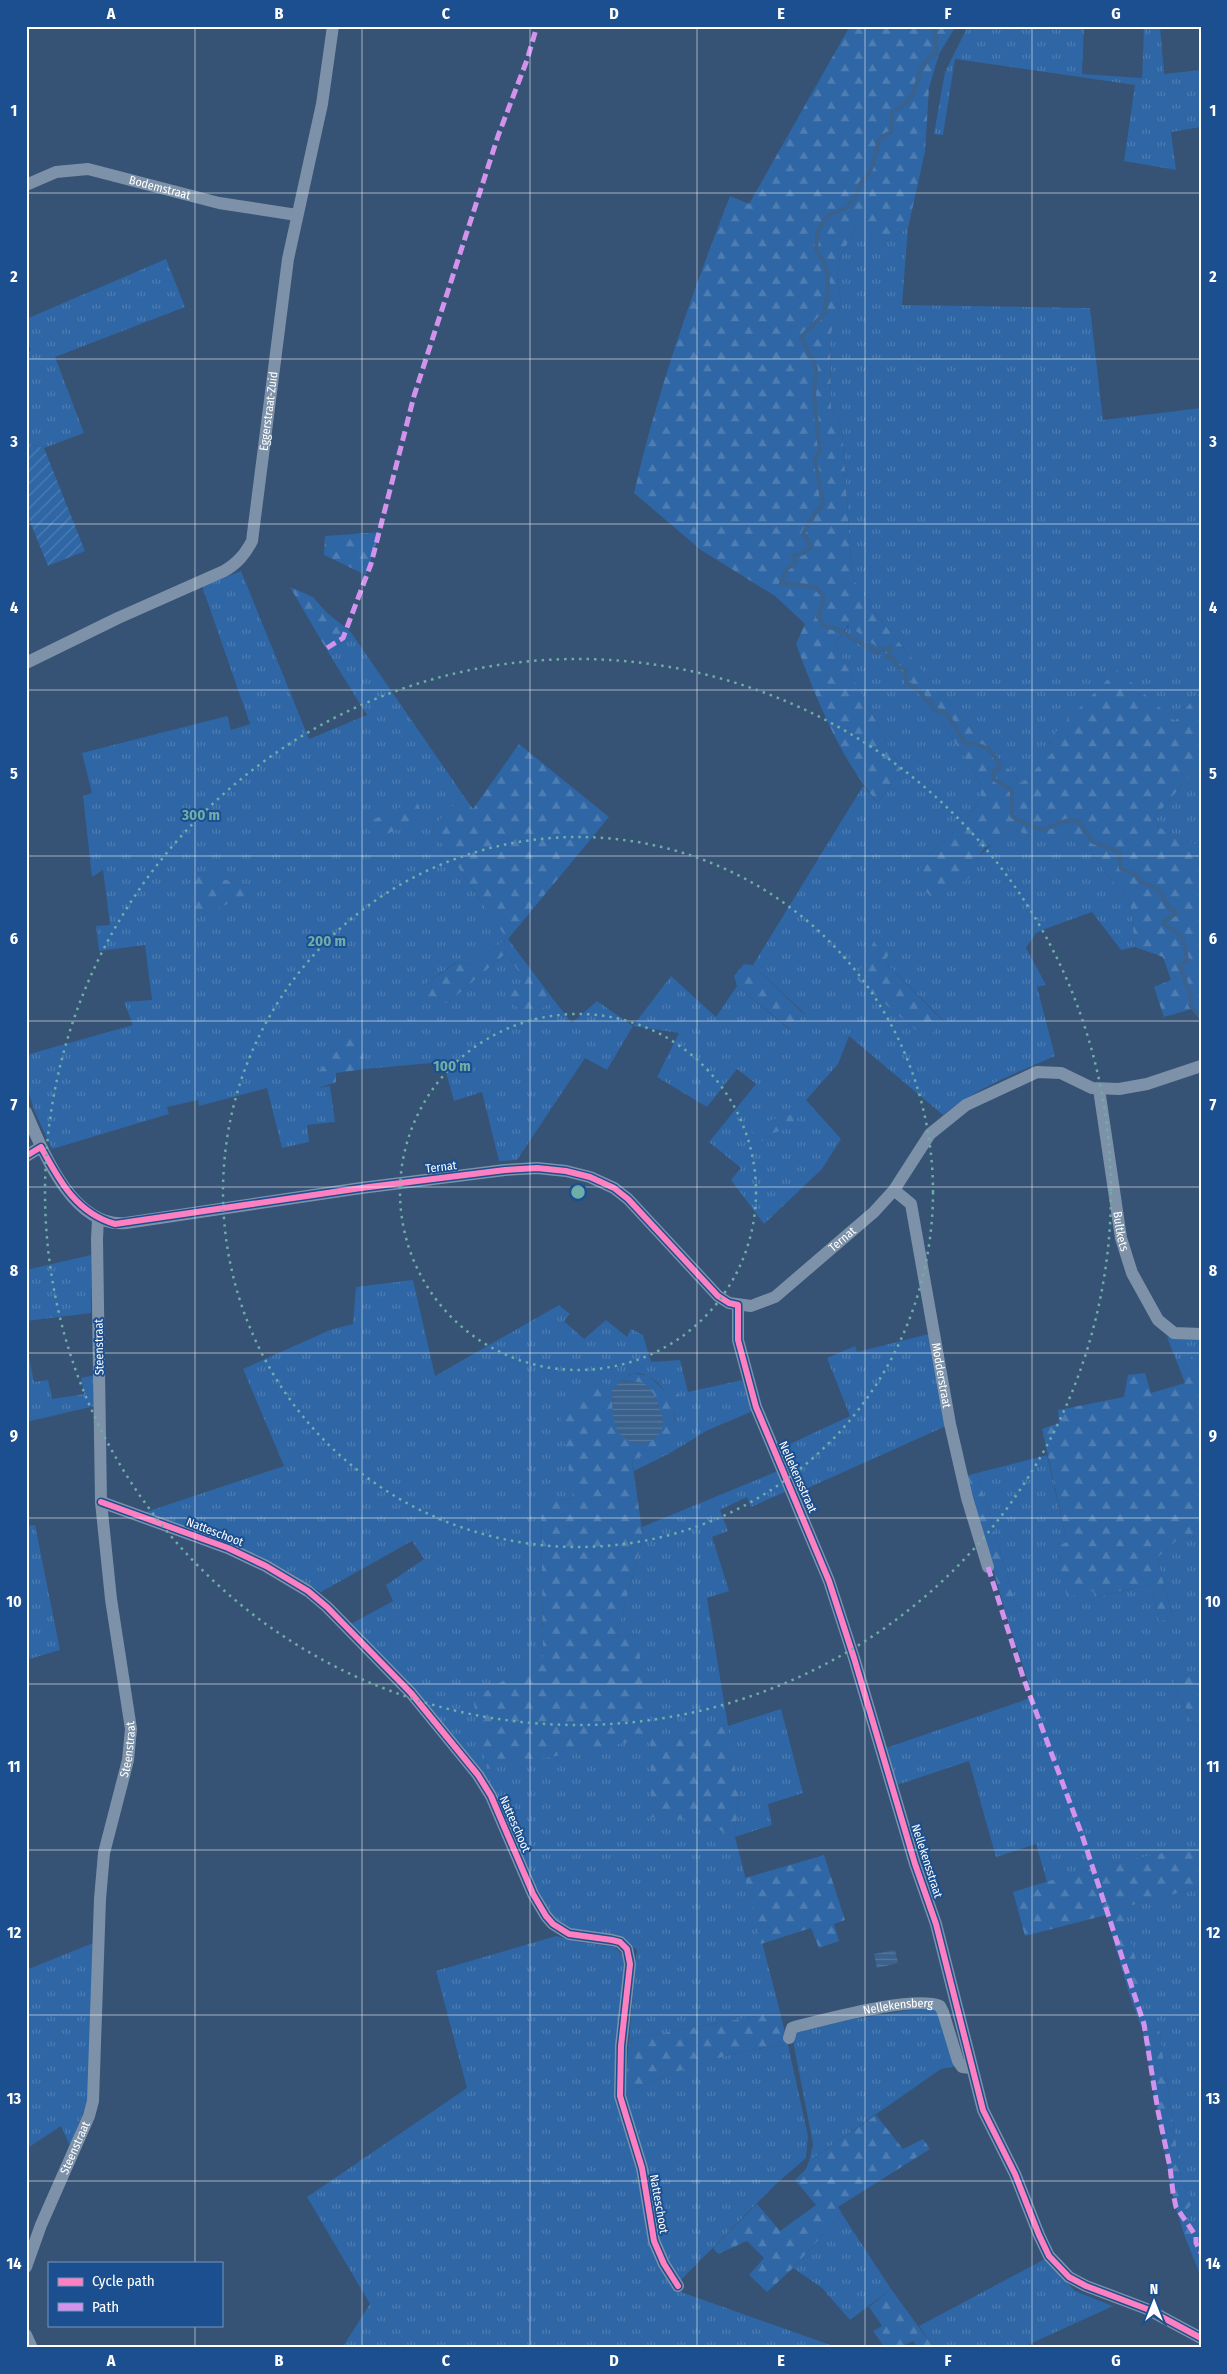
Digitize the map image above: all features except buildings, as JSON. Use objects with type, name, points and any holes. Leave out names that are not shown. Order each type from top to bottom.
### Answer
[{"type":"street","name":"Eggerstraat-Zuid","points":[[26,663],[118,618],[224,571],[245,554],[252,541],[288,259],[296,215],[322,104],[333,26]]},
{"type":"street","name":"Bodemstraat","points":[[26,185],[56,172],[88,169],[219,203],[296,215]]},
{"type":"street","name":"Ternat","points":[[98,1219],[115,1224],[361,1188],[505,1170],[537,1168],[566,1171],[590,1177],[614,1188],[642,1213],[718,1296],[729,1303],[751,1306],[776,1297],[874,1212],[894,1190],[930,1134],[966,1105],[1037,1072],[1062,1073],[1099,1089],[1128,1089],[1201,1066]]},
{"type":"street","name":"Bultkets","points":[[1099,1089],[1122,1238],[1132,1273],[1158,1320],[1174,1332],[1201,1334]]},
{"type":"street","points":[[26,1112],[41,1147],[57,1176],[79,1204],[98,1219]]},
{"type":"street","points":[[26,1156],[41,1147]]},
{"type":"street","name":"Modderstraat","points":[[894,1190],[911,1204],[950,1424],[967,1498],[988,1567]]},
{"type":"street","name":"Steenstraat","points":[[26,2267],[41,2225],[89,2116],[93,2101],[100,1899],[104,1853],[128,1760],[131,1728],[111,1599],[101,1502],[98,1219]]},
{"type":"street","name":"Nellekensstraat","points":[[738,1305],[738,1340],[751,1392],[822,1564],[840,1615],[915,1864],[936,1924],[956,1996],[971,2068],[983,2110],[1015,2174],[1039,2235],[1049,2256],[1062,2272],[1086,2286],[1147,2309],[1201,2338]]},
{"type":"street","name":"Natteschoot","points":[[101,1502],[228,1548],[266,1566],[308,1591],[327,1607],[411,1693],[478,1774],[491,1796],[533,1894],[553,1924],[569,1934],[620,1942],[627,1949],[630,1964],[621,2046],[620,2096],[642,2168],[654,2241],[664,2264],[678,2286]]},
{"type":"street","name":"Nellekensberg","points":[[789,2038],[792,2028],[798,2026],[844,2015],[926,2001],[940,2006],[958,2061],[962,2067],[971,2068]]},
{"type":"street","points":[[26,2335],[32,2348]]},
{"type":"green space","points":[[850,26],[956,26],[939,54],[929,88],[925,152],[908,228],[887,241],[857,226],[840,257],[837,277],[841,302],[830,336],[831,408],[842,427],[852,577],[876,614],[950,705],[1022,783],[1056,749],[1048,740],[1117,670],[1175,721],[1201,690],[1201,763],[1154,818],[1158,827],[1201,847],[1201,1020],[1192,1009],[1164,1017],[1154,987],[1171,980],[1163,957],[1135,947],[1130,900],[1107,875],[1088,846],[1065,839],[1037,839],[1013,829],[1004,828],[997,841],[985,848],[976,860],[973,876],[932,898],[919,884],[917,874],[926,858],[962,824],[981,799],[981,784],[939,717],[889,656],[848,625],[835,644],[901,769],[878,803],[864,786],[841,748],[812,685],[796,644],[805,624],[775,596],[701,550],[634,493],[664,380],[702,269],[730,196],[749,204]]},
{"type":"green space","points":[[968,26],[1084,26],[1082,74],[1142,78],[1144,26],[1160,26],[1164,74],[1201,70],[1201,127],[1171,132],[1176,170],[1124,161],[1135,85],[955,59],[943,135],[934,134],[945,72]]},
{"type":"green space","points":[[857,226],[887,241],[908,228],[902,305],[1090,308],[1103,420],[1201,408],[1201,690],[1175,721],[1048,741],[1057,749],[1022,783],[950,705],[876,614],[852,577],[842,427],[831,408],[830,335],[841,302],[837,277],[840,257]]},
{"type":"green space","points":[[166,259],[185,307],[55,357],[84,433],[44,448],[26,443],[26,353],[31,350],[26,340],[26,319]]},
{"type":"green space","points":[[26,443],[44,448],[85,551],[48,566],[26,512]]},
{"type":"green space","points":[[380,532],[366,575],[324,555],[325,536]]},
{"type":"green space","points":[[241,571],[309,739],[367,715],[331,657],[350,631],[463,795],[432,829],[507,939],[469,965],[455,963],[423,986],[449,1002],[506,953],[525,981],[528,1020],[553,999],[572,1023],[597,1001],[633,1026],[607,1070],[585,1058],[517,1160],[499,1161],[482,1092],[454,1101],[443,1062],[365,1069],[362,1037],[319,1088],[330,1086],[335,1122],[307,1125],[309,1142],[282,1148],[267,1088],[199,1106],[198,1100],[167,1107],[169,1114],[52,1149],[34,1110],[26,1082],[26,1055],[133,1025],[124,1002],[152,1000],[145,945],[99,951],[96,926],[110,925],[103,870],[92,877],[83,796],[92,793],[82,753],[227,716],[231,730],[250,724],[202,586]],"holes":[[[192,871],[260,889],[196,918]]]},
{"type":"green space","points":[[290,587],[313,597],[327,613],[350,631],[331,657]]},
{"type":"green space","points":[[849,625],[889,656],[939,717],[981,784],[981,799],[962,824],[926,858],[976,860],[995,841],[1004,828],[1013,829],[1037,839],[1065,839],[1088,846],[1107,875],[1130,900],[1135,947],[1121,950],[1092,912],[1035,934],[1026,948],[1046,985],[1037,987],[1055,1056],[983,1089],[943,1115],[849,1036],[838,1064],[806,1100],[841,1139],[822,1169],[764,1224],[731,1180],[741,1168],[709,1142],[756,1084],[737,1069],[707,1107],[657,1077],[679,1033],[633,1026],[671,976],[716,1017],[737,986],[790,1030],[804,1013],[753,965],[863,786],[878,803],[901,769],[835,644]],"holes":[[[891,950],[885,962],[944,1021],[926,1039],[856,979]]]},
{"type":"green space","points":[[519,744],[609,817],[508,939],[553,999],[528,1021],[508,996],[525,981],[506,953],[449,1002],[435,1007],[421,999],[423,986],[456,963],[469,965],[507,939],[432,829],[463,795],[473,809]]},
{"type":"green space","points":[[1201,763],[1201,847],[1158,827],[1154,818]]},
{"type":"green space","points":[[416,800],[424,817],[374,840],[366,823]]},
{"type":"green space","points":[[192,871],[261,889],[196,918]]},
{"type":"green space","points":[[874,941],[891,950],[885,962],[944,1022],[926,1039],[856,979]]},
{"type":"green space","points":[[744,964],[753,965],[804,1014],[791,1030],[737,986],[734,976]]},
{"type":"green space","points":[[356,1027],[362,1037],[365,1069],[336,1073],[336,1082],[319,1088],[317,1074]]},
{"type":"green space","points":[[792,1114],[796,1126],[773,1133],[762,1141],[751,1131],[754,1125]]},
{"type":"green space","points":[[91,1255],[91,1313],[26,1321],[26,1270]]},
{"type":"green space","points":[[413,1280],[435,1376],[559,1305],[570,1314],[564,1321],[584,1339],[606,1320],[627,1337],[631,1329],[643,1335],[651,1362],[680,1360],[688,1392],[742,1380],[753,1411],[708,1430],[670,1453],[634,1471],[632,1460],[674,1430],[672,1404],[660,1385],[641,1373],[634,1373],[628,1376],[612,1390],[596,1378],[573,1498],[541,1504],[543,1657],[485,1757],[487,1769],[637,1634],[616,1637],[643,1537],[642,1527],[778,1471],[787,1491],[751,1507],[747,1497],[720,1510],[728,1531],[712,1537],[729,1591],[707,1598],[728,1726],[781,1709],[803,1793],[768,1804],[772,1825],[735,1837],[780,2012],[629,2039],[637,1950],[627,1943],[573,1933],[550,1917],[490,1788],[351,1624],[393,1601],[386,1585],[424,1559],[412,1541],[321,1592],[266,1560],[143,1513],[284,1466],[243,1369],[330,1330],[353,1324],[356,1287]],"holes":[[[739,1792],[735,1837],[697,1820]]]},
{"type":"green space","points":[[929,1334],[946,1426],[799,1492],[779,1449],[850,1416],[827,1358],[855,1346],[857,1352]]},
{"type":"green space","points":[[1167,1337],[1201,1338],[1201,1351],[1188,1369],[1180,1370]]},
{"type":"green space","points":[[26,1342],[34,1382],[48,1380],[52,1399],[84,1394],[81,1378],[95,1375],[95,1406],[26,1422]]},
{"type":"green space","points":[[1201,1351],[1201,1535],[1177,1540],[1157,1558],[1173,1618],[1159,1621],[1151,1584],[1095,1597],[1093,1591],[1067,1597],[1055,1547],[1067,1542],[1042,1429],[1059,1423],[1058,1410],[1124,1397],[1128,1375],[1145,1373],[1151,1393],[1185,1383],[1180,1370],[1188,1368],[1192,1355]]},
{"type":"green space","points":[[634,1373],[649,1376],[667,1393],[676,1389],[684,1405],[674,1410],[674,1430],[667,1445],[632,1460],[643,1537],[616,1637],[637,1634],[650,1738],[487,1769],[473,1699],[543,1657],[541,1503],[573,1498],[560,1413],[596,1377],[612,1390],[613,1415],[645,1385],[622,1379]]},
{"type":"green space","points":[[1047,1455],[1067,1542],[1096,1597],[1151,1584],[1159,1621],[1173,1618],[1157,1558],[1177,1540],[1201,1535],[1201,1668],[1173,1681],[1201,1740],[1201,1846],[1095,1867],[1047,1882],[1036,1844],[996,1857],[969,1761],[897,1785],[886,1748],[1033,1697],[1006,1614],[1018,1611],[977,1473]]},
{"type":"green space","points":[[977,1473],[1018,1611],[1006,1614],[966,1476]]},
{"type":"green space","points":[[35,1525],[60,1650],[26,1660],[26,1526]]},
{"type":"green space","points":[[1201,1668],[1201,1740],[1173,1681]]},
{"type":"green space","points":[[728,1726],[739,1792],[735,1837],[697,1820],[652,1817],[650,1738]]},
{"type":"green space","points":[[1201,1845],[1201,1887],[1121,1908],[1145,1991],[1130,1996],[1106,1915],[1025,1936],[1013,1892],[1095,1867]]},
{"type":"green space","points":[[824,1855],[845,1920],[834,1924],[839,1941],[819,1948],[811,1928],[761,1944],[745,1878]]},
{"type":"green space","points":[[1201,1887],[1201,2256],[1184,2213],[1191,2205],[1192,2200],[1182,2184],[1159,2029],[1143,2032],[1130,1996],[1145,1991],[1120,1908]]},
{"type":"green space","points":[[556,1936],[579,1942],[615,1947],[625,1957],[616,2080],[671,2286],[681,2292],[839,2348],[342,2348],[370,2304],[307,2197],[467,2088],[436,1971]]},
{"type":"green space","points":[[93,1943],[88,2100],[70,2146],[61,2126],[26,2149],[26,1970]]},
{"type":"green space","points":[[928,2007],[939,2012],[956,2066],[941,2069],[809,2161],[813,2145],[793,2041],[800,2028]]},
{"type":"green space","points":[[780,2012],[788,2045],[746,2051],[705,2062],[625,2092],[629,2039]]},
{"type":"green space","points":[[1159,2029],[1182,2184],[1192,2200],[1191,2205],[1184,2213],[1201,2256],[1201,2277],[1185,2237],[1174,2202],[1143,2032]]},
{"type":"green space","points":[[788,2045],[808,2136],[806,2158],[775,2185],[680,2281],[658,2243],[625,2092],[705,2062],[746,2051]]},
{"type":"green space","points":[[876,2115],[903,2149],[923,2139],[930,2149],[838,2207],[842,2214],[793,2268],[767,2292],[749,2275],[764,2258],[747,2241],[718,2254],[713,2248],[757,2204],[780,2231],[816,2205],[795,2180],[806,2169],[809,2161]]},
{"type":"green space","points":[[842,2214],[891,2289],[850,2320],[822,2288],[793,2268]]},
{"type":"green space","points":[[1045,2259],[1075,2291],[1113,2306],[1021,2348],[934,2348],[919,2326]]},
{"type":"green space","points":[[891,2289],[934,2348],[918,2348],[913,2341],[899,2348],[885,2348],[873,2331],[882,2326],[869,2307]]},
{"type":"shaded area","points":[[622,1379],[645,1384],[653,1393],[659,1406],[663,1419],[662,1429],[658,1435],[647,1442],[634,1443],[622,1437],[616,1426],[613,1416],[612,1390]]},
{"type":"shaded area","points":[[895,1950],[898,1963],[877,1968],[874,1954]]},
{"type":"waterway","points":[[937,26],[935,27],[936,53],[922,67],[914,91],[909,99],[892,113],[891,132],[879,139],[869,174],[860,184],[857,195],[847,208],[829,215],[818,230],[816,249],[826,266],[828,283],[825,313],[801,337],[816,368],[814,395],[820,451],[815,457],[823,505],[814,514],[803,534],[812,546],[804,553],[793,556],[795,563],[787,569],[781,583],[815,587],[824,597],[818,617],[824,626],[837,629],[878,653],[879,650],[891,647],[890,653],[886,657],[893,658],[898,667],[906,669],[906,683],[917,689],[926,700],[932,701],[933,708],[947,714],[965,743],[982,746],[995,756],[1000,767],[994,771],[994,779],[1012,791],[1012,816],[1041,829],[1049,828],[1064,821],[1078,821],[1093,842],[1119,852],[1121,869],[1136,875],[1141,882],[1158,889],[1169,907],[1177,913],[1164,921],[1164,924],[1176,932],[1184,942],[1187,961],[1180,965],[1191,998],[1190,1005],[1201,1018]]},
{"type":"marked path","points":[[327,648],[343,638],[371,564],[414,396],[498,136],[527,60],[537,26]]},
{"type":"marked path","points":[[988,1567],[1023,1677],[1082,1835],[1144,2024],[1176,2207],[1196,2236],[1196,2243],[1201,2253]]},
{"type":"cycle path","points":[[26,1156],[41,1147],[62,1183],[79,1204],[101,1219],[115,1224],[361,1188],[505,1170],[537,1168],[566,1171],[590,1177],[614,1188],[628,1199],[718,1296],[729,1303],[738,1305],[738,1340],[756,1407],[829,1581],[854,1658],[915,1864],[936,1924],[983,2110],[1015,2174],[1039,2235],[1049,2256],[1069,2277],[1086,2286],[1147,2309],[1201,2338]]},
{"type":"cycle path","points":[[101,1502],[228,1548],[266,1566],[308,1591],[327,1607],[411,1693],[478,1775],[491,1796],[533,1894],[553,1924],[569,1934],[620,1942],[627,1949],[630,1964],[621,2046],[620,2096],[642,2168],[654,2241],[664,2264],[678,2286]]}]
